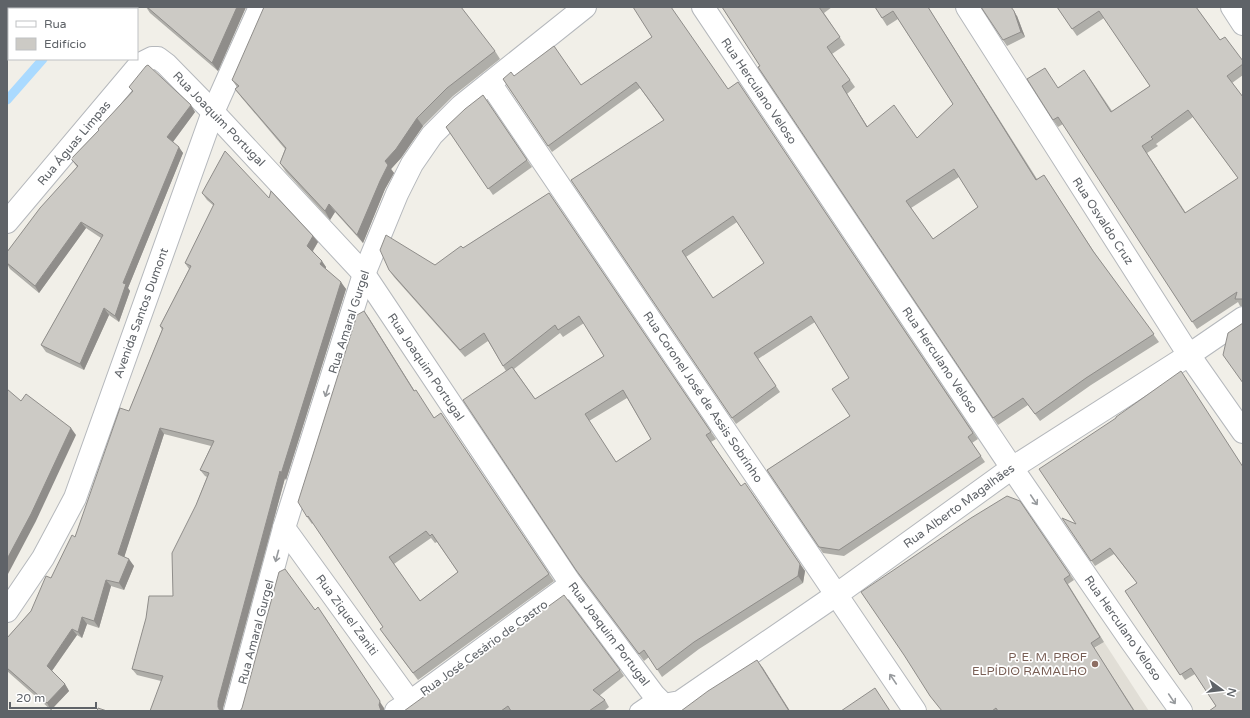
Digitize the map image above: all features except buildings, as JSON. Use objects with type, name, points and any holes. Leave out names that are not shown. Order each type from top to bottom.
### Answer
[{"type":"street","name":"Avenida Santos Dumont","points":[[7,611],[43,558],[75,498],[213,112],[260,7]]},
{"type":"street","name":"Rua Amaral Gurgel","points":[[235,711],[284,528],[364,274],[397,194],[412,164],[432,135],[461,106],[586,7]]},
{"type":"street","name":"Rua Herculano Veloso","points":[[703,7],[1012,468],[1181,711]]},
{"type":"street","name":"Rua Osvaldo Cruz","points":[[967,7],[1188,355],[1243,432]]},
{"type":"street","points":[[1232,7],[1243,24]]},
{"type":"street","name":"Rua Joaquim Portugal","points":[[140,64],[152,58],[158,58],[166,64],[213,112],[364,274],[571,584],[657,698],[664,705],[680,702]]},
{"type":"street","name":"Rua Águas Limpas","points":[[7,222],[140,64]]},
{"type":"street","name":"Rua Coronel José de Assis Sobrinho","points":[[490,83],[915,711]]},
{"type":"street","name":"Rua Alberto Magalhães","points":[[680,702],[836,595],[1012,468],[1243,318]]},
{"type":"street","name":"Rua Ziquel Zaniti","points":[[284,528],[403,706]]},
{"type":"street","name":"Rua José Cesário de Castro","points":[[403,706],[571,584]]},
{"type":"lane","points":[[638,711],[657,698]]},
{"type":"shaded area","name":"P. E. M. PROF ELPÍDIO RAMALHO","points":[[1104,642],[1149,711],[1003,711],[1039,686]]},
{"type":"waterway","points":[[7,100],[42,60]]},
{"type":"place","name":"P. E. M. PROF ELPÍDIO RAMALHO","points":[[1095,664]]}]
